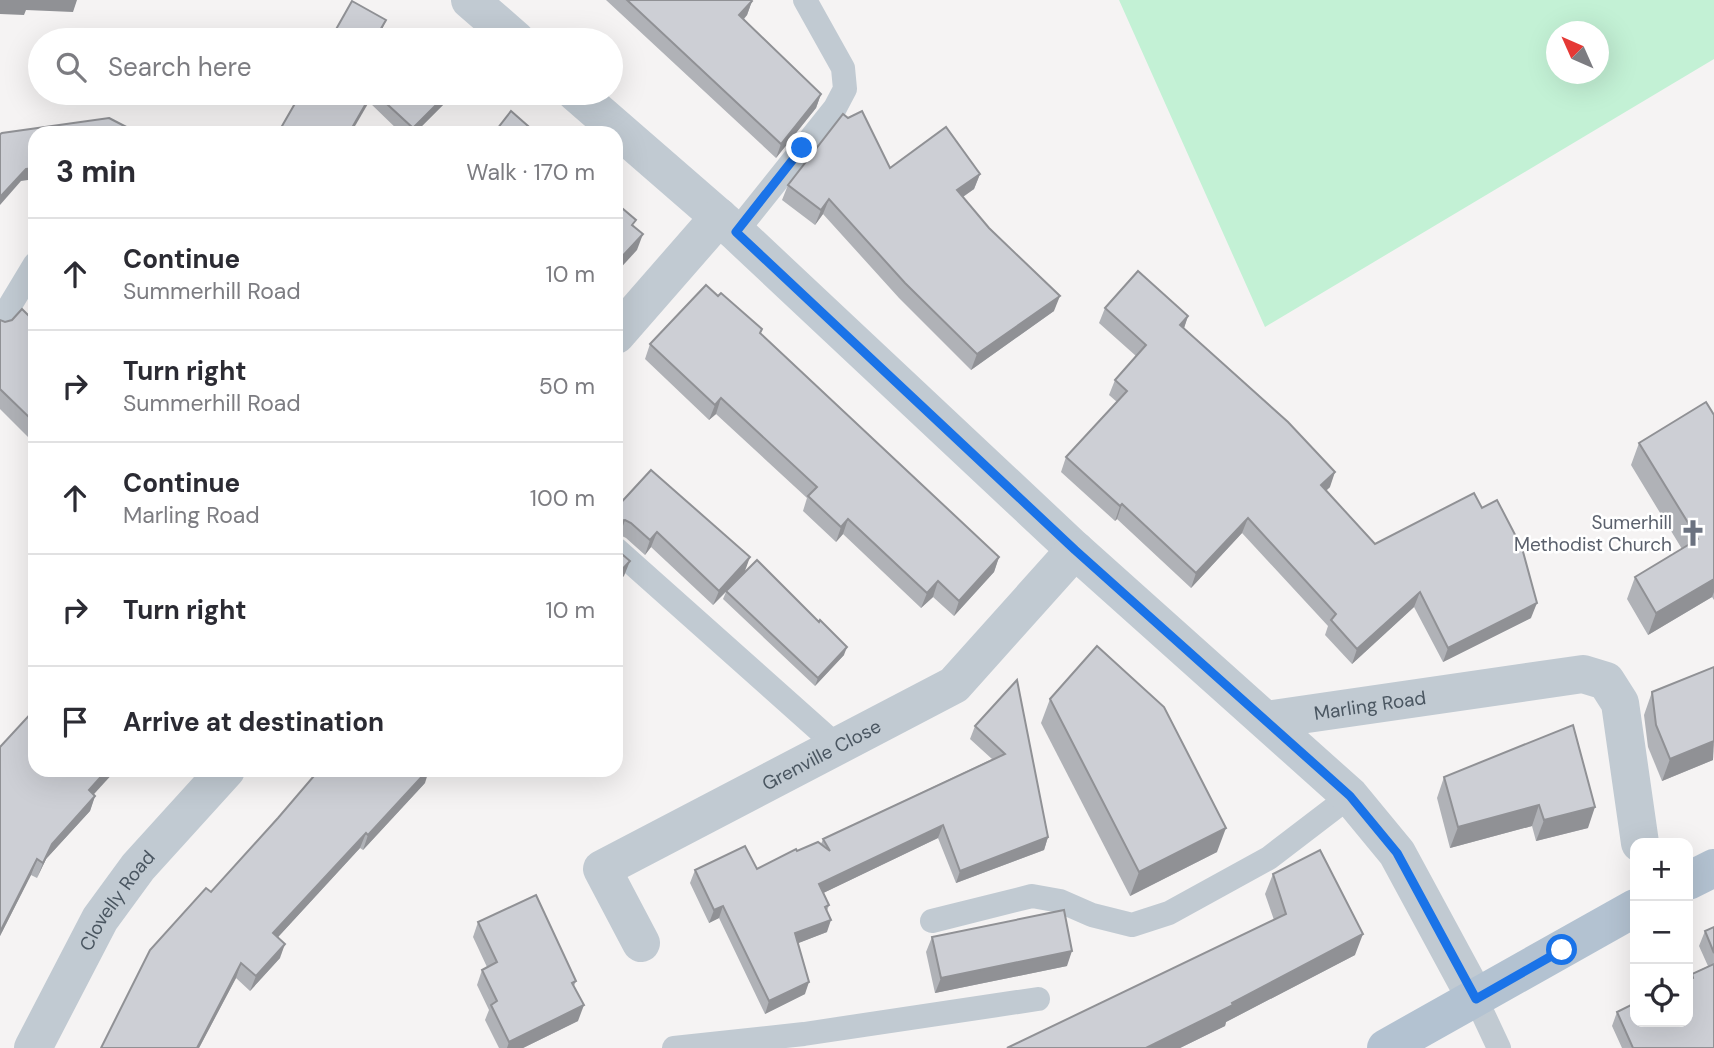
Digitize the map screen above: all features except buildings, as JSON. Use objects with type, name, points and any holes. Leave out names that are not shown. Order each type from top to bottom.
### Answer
[{"type":"main road","points":[[1693,878],[1714,868]]},
{"type":"main road","points":[[1386,1048],[1630,911]]},
{"type":"street","points":[[470,0],[502,28]]},
{"type":"street","points":[[590,105],[614,126]]},
{"type":"street","points":[[623,134],[727,224],[1075,550],[1350,796],[1397,853],[1476,999]]},
{"type":"street","points":[[623,328],[727,224]]},
{"type":"street","name":"Grenville Close","points":[[640,943],[602,869],[954,685],[1075,550]]},
{"type":"street","name":"Marling Road","points":[[1266,720],[1583,674],[1606,681],[1620,703],[1639,838]]},
{"type":"street","name":"Clovelly Road","points":[[33,1048],[100,919],[138,867],[220,777]]},
{"type":"lane","points":[[727,224],[835,108],[845,89],[843,68],[805,0]]},
{"type":"lane","points":[[0,322],[28,276]]},
{"type":"lane","points":[[623,555],[837,746]]},
{"type":"lane","points":[[932,921],[1032,896],[1060,901],[1092,915],[1132,925],[1169,913],[1269,858],[1350,796]]},
{"type":"lane","points":[[674,1048],[806,1041],[1038,999]]},
{"type":"lane","points":[[1476,999],[1499,1048]]},
{"type":"green space","points":[[1119,0],[1714,0],[1714,59],[1265,327]]},
{"type":"place","name":"Sumerhill Methodist Church","points":[[1693,533]]},
{"type":"route","points":[[802,148],[736,232],[1075,550],[1350,796],[1397,853],[1476,999],[1562,950]]}]
